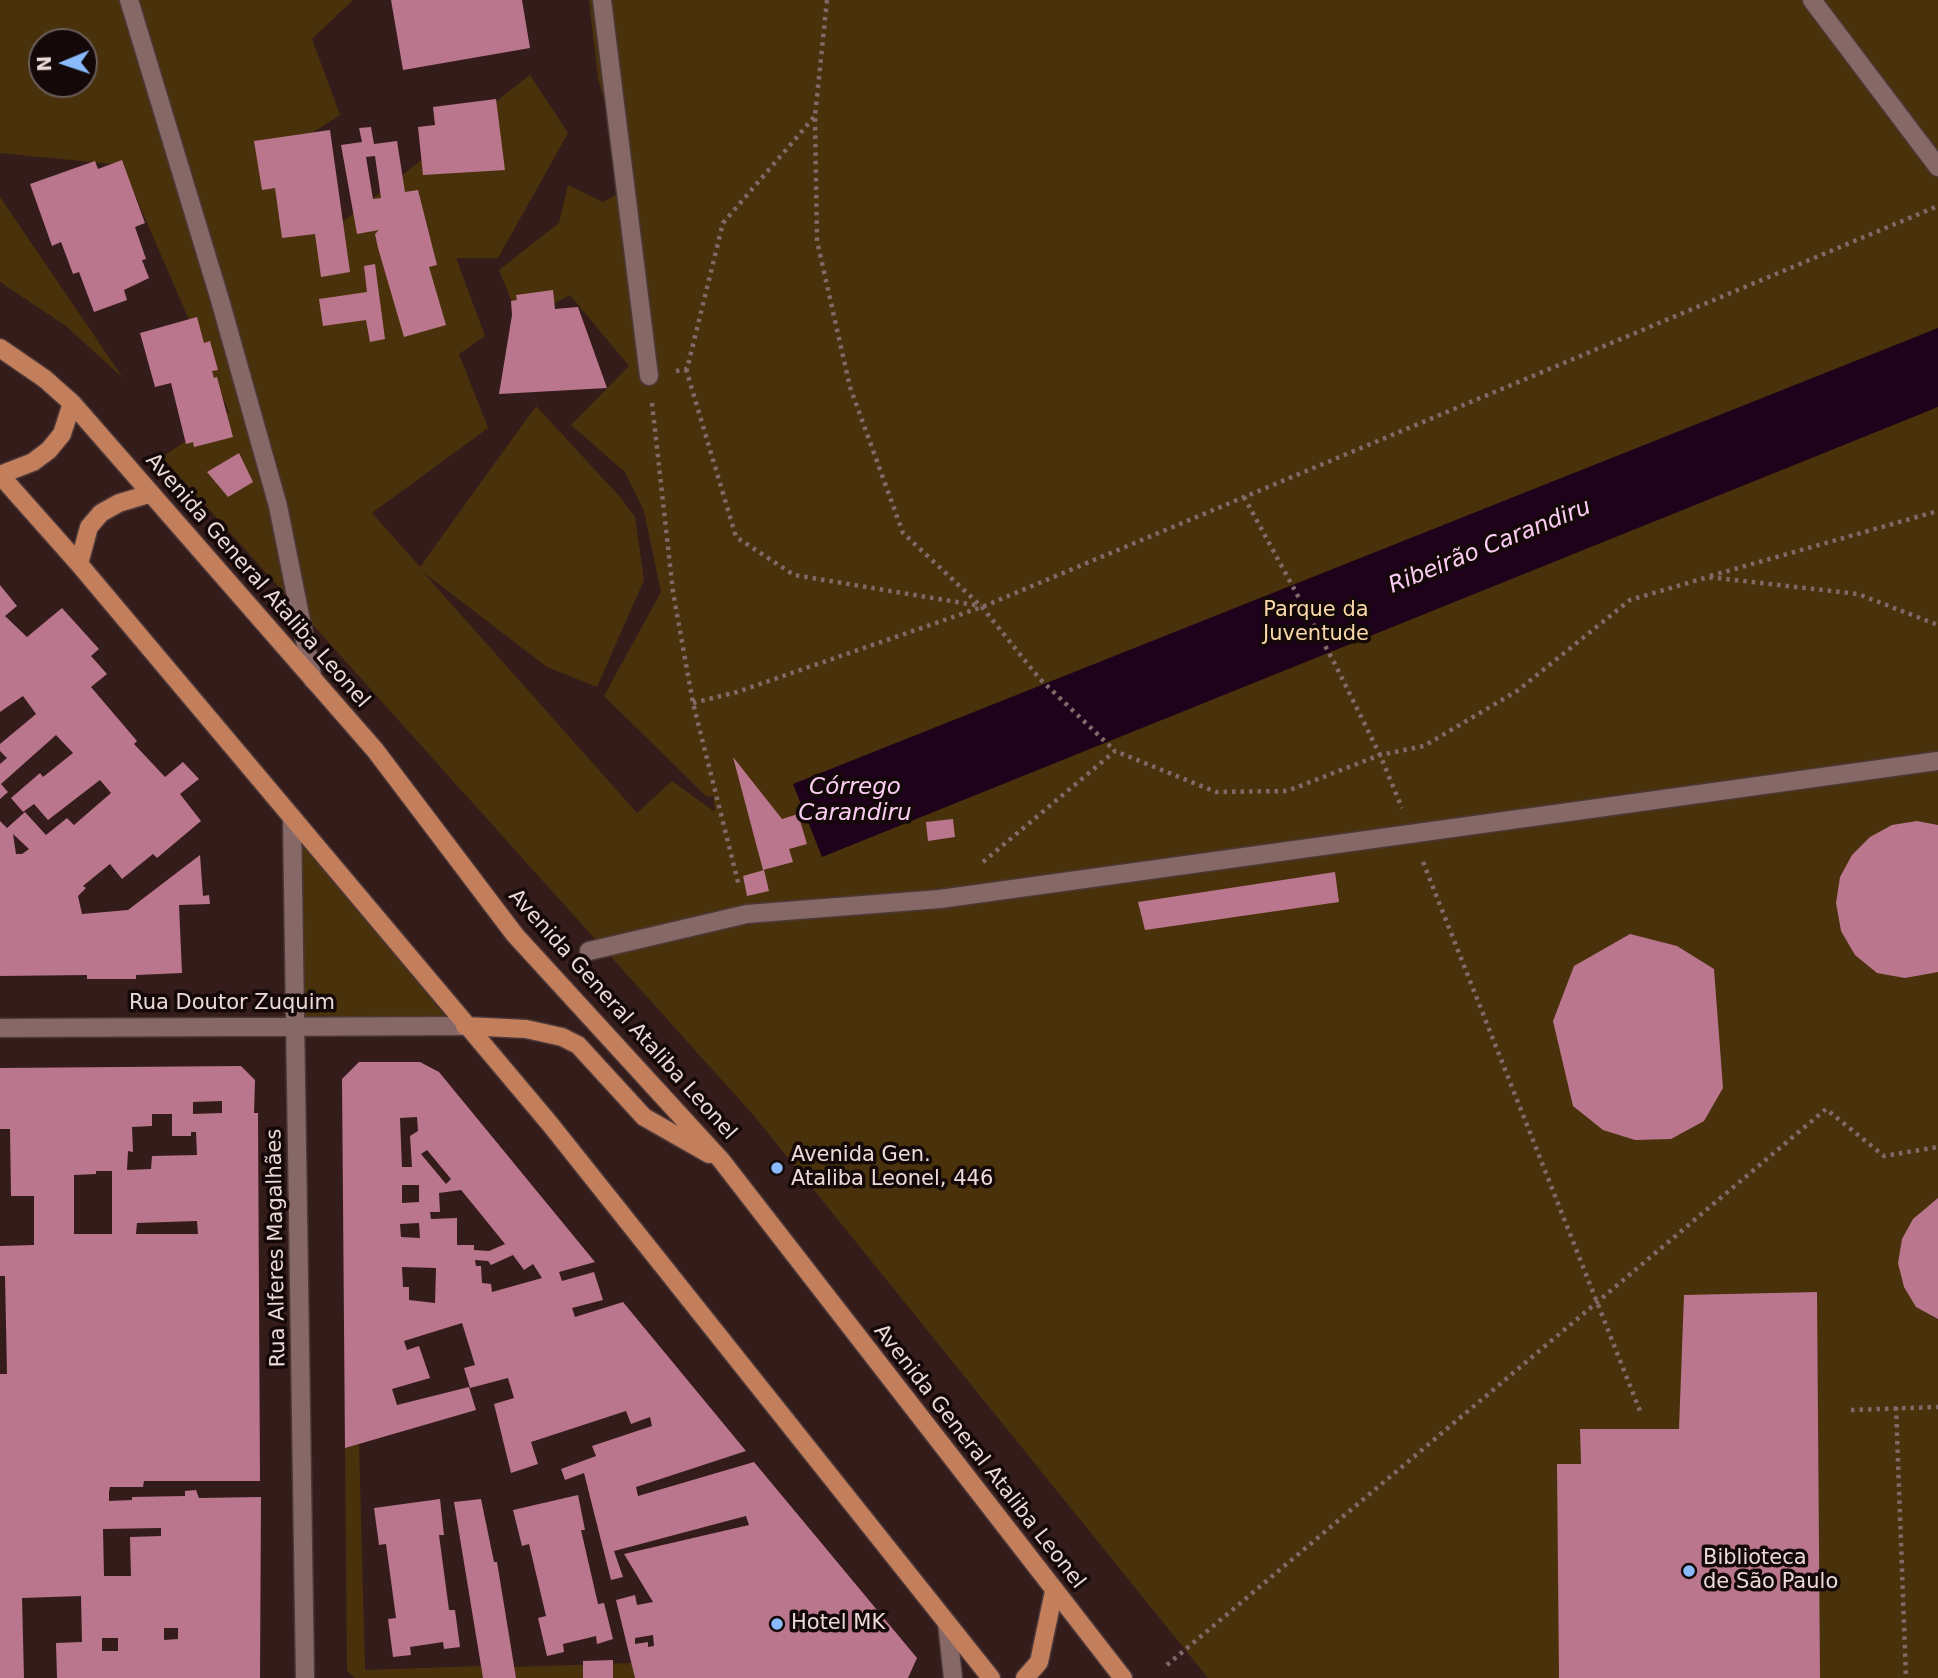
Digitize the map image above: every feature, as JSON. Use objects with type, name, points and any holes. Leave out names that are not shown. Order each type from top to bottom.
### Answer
[{"type":"main road","name":"Avenida General Ataliba Leonel","points":[[0,348],[45,379],[72,403],[375,750],[515,935],[721,1160],[1123,1678]]},
{"type":"main road","points":[[72,403],[62,434],[49,450],[33,462],[0,475],[79,564],[550,1124],[991,1678]]},
{"type":"main road","points":[[79,564],[89,527],[101,513],[119,503],[149,494]]},
{"type":"main road","points":[[465,1026],[526,1029],[562,1037],[578,1045],[644,1117],[721,1160]]},
{"type":"main road","points":[[1024,1678],[1039,1662],[1054,1591]]},
{"type":"street","points":[[130,0],[220,300],[278,506],[313,680]]},
{"type":"street","points":[[602,0],[649,376]]},
{"type":"street","points":[[1812,0],[1938,167]]},
{"type":"street","points":[[589,951],[747,914],[940,899],[1938,761]]},
{"type":"street","name":"Rua Alferes Magalhães","points":[[292,817],[305,1678]]},
{"type":"street","name":"Rua Doutor Zuquim","points":[[0,1028],[465,1026]]},
{"type":"street","points":[[947,1623],[953,1678]]},
{"type":"path","points":[[827,0],[815,116],[817,241],[850,387],[903,533],[982,607],[1039,678],[1115,751],[1216,792],[1287,791],[1380,755],[1424,746],[1517,691],[1630,600],[1938,511]]},
{"type":"path","points":[[815,116],[723,223],[687,369],[736,537],[794,575],[982,607]]},
{"type":"path","points":[[693,703],[737,692],[982,607],[1938,206]]},
{"type":"path","points":[[675,371],[687,369]]},
{"type":"path","points":[[649,376],[673,592],[693,703],[747,914]]},
{"type":"path","points":[[1244,497],[1380,755],[1640,1411]]},
{"type":"path","points":[[1708,577],[1858,594],[1938,625]]},
{"type":"path","points":[[981,864],[1115,751]]},
{"type":"path","points":[[1167,1665],[1826,1109],[1884,1156],[1938,1147]]},
{"type":"path","points":[[1896,1407],[1906,1678]]},
{"type":"path","points":[[1851,1410],[1938,1407]]},
{"type":"green space","name":"Parque da Juventude","points":[[0,0],[353,0],[312,39],[340,115],[264,164],[327,234],[530,75],[568,133],[498,258],[456,258],[485,336],[459,354],[488,428],[372,513],[420,567],[536,406],[621,498],[635,517],[644,580],[597,687],[547,667],[423,572],[637,813],[672,781],[715,812],[713,796],[706,796],[604,696],[661,592],[644,511],[625,472],[571,425],[629,366],[570,295],[520,321],[499,270],[559,223],[568,185],[603,202],[620,193],[608,112],[598,79],[589,0],[1938,0],[1938,1678],[1208,1678],[755,1117],[162,457],[229,412],[122,165],[0,153]]},
{"type":"green space","points":[[0,197],[123,378],[66,326],[0,282]]},
{"type":"green space","points":[[299,838],[446,1017],[304,1019]]},
{"type":"green space","points":[[359,1444],[365,1670],[481,1666],[483,1678],[355,1678],[347,1671],[345,1448]]},
{"type":"green space","points":[[632,1663],[635,1678],[516,1678],[514,1667]]},
{"type":"water","name":"Córrego Carandiru","points":[[1938,328],[1938,407],[822,857],[793,784]]},
{"type":"building","points":[[391,0],[522,0],[530,48],[403,70]]},
{"type":"building","points":[[496,99],[505,170],[423,175],[418,127],[435,125],[433,107]]},
{"type":"building","points":[[371,127],[374,144],[397,141],[405,192],[418,190],[437,265],[429,267],[446,325],[404,337],[378,248],[375,234],[379,230],[357,234],[341,145],[362,142],[359,128]],"holes":[[[375,156],[381,198],[373,199],[366,157]]]},
{"type":"building","points":[[330,130],[350,272],[321,277],[315,234],[282,238],[275,188],[262,190],[254,141]]},
{"type":"building","points":[[122,160],[145,223],[135,227],[146,259],[142,260],[149,278],[124,290],[127,300],[94,312],[79,272],[73,274],[61,242],[52,246],[30,184],[95,161],[98,169]]},
{"type":"building","points":[[375,264],[385,339],[370,342],[366,320],[323,326],[319,299],[367,292],[364,266]]},
{"type":"building","points":[[553,290],[555,309],[578,307],[607,388],[499,394],[512,315],[511,301],[517,300],[516,295]]},
{"type":"building","points":[[197,317],[204,343],[210,341],[218,370],[212,371],[214,378],[217,377],[233,437],[194,447],[193,442],[186,444],[171,383],[155,387],[140,333]]},
{"type":"building","points":[[239,453],[253,482],[228,497],[207,472]]},
{"type":"building","points":[[0,585],[17,606],[5,616],[27,637],[62,608],[99,649],[91,656],[107,674],[91,687],[137,741],[134,744],[165,777],[183,762],[199,779],[180,794],[201,821],[157,858],[153,854],[122,879],[110,864],[83,886],[86,888],[78,896],[82,914],[128,910],[200,855],[203,896],[209,895],[210,904],[179,905],[182,973],[136,975],[136,979],[87,979],[87,975],[0,976],[0,821],[7,828],[25,812],[46,835],[67,818],[74,825],[111,793],[100,780],[48,820],[34,804],[23,812],[11,798],[40,773],[43,777],[73,753],[56,735],[1,784],[8,792],[0,799],[0,764],[7,758],[0,751],[0,744],[36,714],[23,696],[0,712]],"holes":[[[13,834],[29,849],[22,854],[16,854]]]},
{"type":"building","points":[[733,757],[782,819],[798,814],[807,844],[789,849],[793,862],[763,870]]},
{"type":"building","points":[[953,819],[955,837],[928,841],[926,822]]},
{"type":"building","points":[[1917,821],[1938,825],[1938,972],[1905,978],[1877,973],[1855,955],[1841,931],[1836,903],[1840,877],[1852,855],[1870,837],[1892,825]]},
{"type":"building","points":[[764,870],[769,891],[747,896],[743,876]]},
{"type":"building","points":[[1335,872],[1339,902],[1145,930],[1138,902]]},
{"type":"building","points":[[1630,934],[1677,946],[1714,969],[1723,1088],[1704,1121],[1671,1139],[1635,1140],[1603,1130],[1573,1106],[1553,1021],[1574,966]]},
{"type":"building","points":[[359,1062],[420,1062],[439,1072],[595,1262],[559,1272],[562,1281],[594,1272],[603,1300],[572,1308],[575,1317],[623,1302],[746,1451],[636,1487],[638,1496],[754,1462],[917,1658],[908,1678],[635,1678],[616,1600],[635,1595],[637,1605],[653,1602],[624,1554],[749,1525],[746,1516],[614,1551],[623,1577],[611,1580],[584,1473],[565,1480],[561,1469],[596,1456],[592,1446],[652,1426],[650,1417],[631,1424],[626,1411],[531,1442],[538,1464],[511,1473],[494,1404],[514,1398],[508,1378],[470,1388],[464,1368],[475,1365],[462,1323],[404,1341],[407,1350],[419,1346],[430,1378],[392,1389],[397,1405],[469,1387],[476,1410],[345,1448],[342,1079]],"holes":[[[417,1117],[418,1131],[410,1136],[412,1167],[402,1167],[400,1118]],[[427,1150],[451,1179],[446,1184],[421,1154]],[[402,1185],[419,1185],[419,1202],[402,1203]],[[461,1190],[505,1244],[489,1251],[474,1250],[474,1245],[457,1245],[457,1218],[431,1219],[430,1212],[440,1212],[439,1193]],[[419,1223],[420,1238],[401,1237],[400,1224]],[[513,1255],[524,1270],[533,1264],[542,1278],[492,1292],[491,1284],[482,1283],[481,1266],[476,1266],[475,1260],[488,1261],[491,1265]],[[402,1267],[436,1268],[435,1303],[409,1300],[409,1287],[403,1287]],[[653,1635],[654,1646],[648,1647],[648,1642],[635,1644],[635,1638]]]},
{"type":"building","points":[[241,1066],[255,1080],[254,1113],[258,1113],[260,1481],[144,1481],[143,1487],[110,1487],[109,1501],[132,1500],[132,1497],[185,1496],[185,1491],[196,1490],[199,1498],[261,1497],[260,1678],[57,1678],[56,1643],[82,1642],[81,1596],[22,1598],[24,1678],[0,1678],[0,1374],[7,1374],[5,1276],[0,1276],[0,1246],[34,1245],[34,1196],[11,1196],[10,1129],[0,1129],[0,1068]],"holes":[[[222,1101],[222,1113],[193,1114],[193,1102]],[[152,1114],[172,1114],[172,1136],[191,1136],[191,1132],[196,1132],[197,1155],[152,1156],[151,1169],[127,1170],[128,1151],[133,1152],[132,1127],[152,1126]],[[112,1171],[112,1234],[74,1234],[74,1175]],[[197,1221],[198,1234],[136,1234],[137,1223]],[[161,1528],[161,1536],[130,1537],[131,1576],[104,1576],[103,1529]],[[164,1628],[178,1628],[178,1639],[164,1640]],[[102,1638],[118,1638],[118,1651],[102,1651]]]},
{"type":"building","points":[[1938,1198],[1938,1319],[1916,1307],[1904,1287],[1898,1263],[1902,1239],[1913,1219]]},
{"type":"building","name":"Biblioteca de São Paulo","points":[[1817,1292],[1820,1678],[1559,1678],[1557,1464],[1581,1464],[1580,1429],[1679,1429],[1684,1295]]},
{"type":"building","points":[[578,1495],[585,1530],[581,1530],[598,1604],[604,1603],[613,1639],[597,1644],[596,1636],[563,1644],[564,1652],[547,1656],[538,1618],[546,1616],[529,1544],[522,1546],[513,1510]]},
{"type":"building","points":[[440,1499],[444,1535],[439,1535],[449,1610],[455,1610],[460,1647],[444,1649],[443,1642],[410,1647],[411,1655],[393,1657],[388,1619],[396,1618],[386,1544],[379,1545],[374,1508]]},
{"type":"building","points":[[481,1499],[494,1562],[497,1562],[516,1678],[483,1678],[454,1502]]},
{"type":"building","points":[[613,1660],[613,1678],[583,1678],[583,1661]]},
{"type":"place","name":"Avenida Gen. Ataliba Leonel, 446","points":[[777,1168]]},
{"type":"place","name":"Biblioteca de São Paulo","points":[[1689,1571]]},
{"type":"place","name":"Hotel MK","points":[[777,1624]]},
{"type":"water label","name":"Ribeirão Carandiru","points":[[1490,547]]}]
